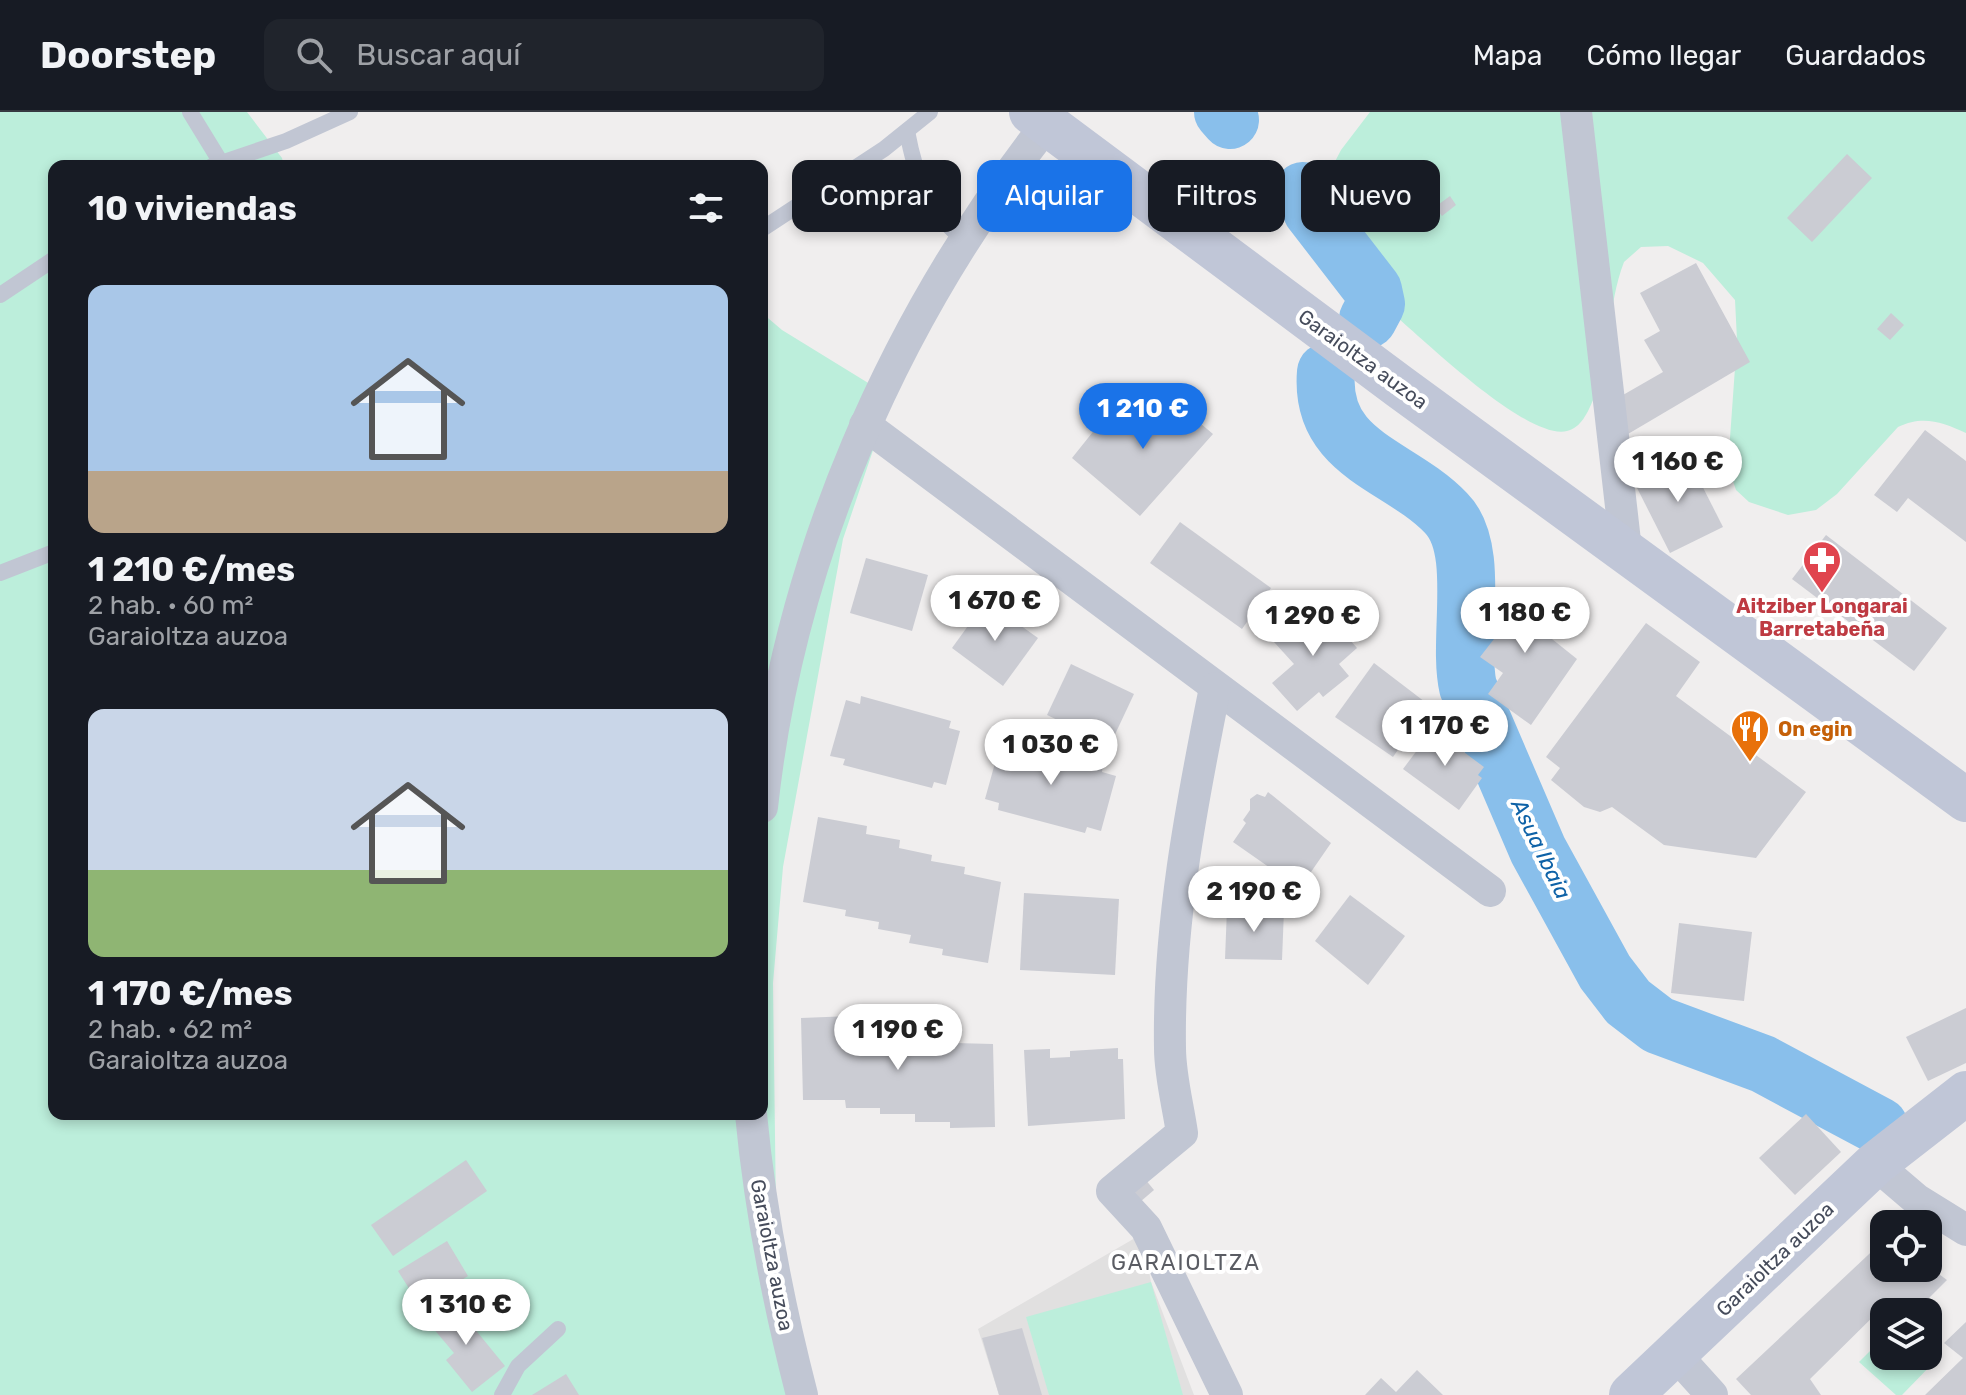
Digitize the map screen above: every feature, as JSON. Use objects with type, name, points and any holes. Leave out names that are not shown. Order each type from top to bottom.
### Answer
[{"type":"street","points":[[1576,112],[1626,550]]},
{"type":"street","name":"Garaioltza auzoa","points":[[768,770],[779,703],[805,598],[834,502],[865,425],[898,352],[1039,118],[1400,387],[1966,800]]},
{"type":"street","points":[[865,425],[1490,891]]},
{"type":"street","points":[[1215,688],[1195,785],[1172,969],[1170,1051],[1182,1133],[1112,1191],[1139,1220],[1227,1395]]},
{"type":"street","name":"Garaioltza auzoa","points":[[1631,1395],[1875,1164],[1966,1093]]},
{"type":"street","name":"Garaioltza auzoa","points":[[752,1120],[759,1198],[782,1316],[802,1395]]},
{"type":"street","points":[[1875,1164],[1916,1199],[1966,1230]]},
{"type":"street","points":[[1675,1354],[1712,1395]]},
{"type":"lane","points":[[190,112],[214,160]]},
{"type":"lane","points":[[228,160],[286,141],[350,112]]},
{"type":"lane","points":[[768,225],[907,131],[930,112]]},
{"type":"lane","points":[[907,131],[915,174],[944,225],[965,240]]},
{"type":"lane","points":[[0,295],[48,263]]},
{"type":"lane","points":[[0,573],[48,554]]},
{"type":"lane","points":[[502,1395],[518,1366],[558,1329]]},
{"type":"shaded area","points":[[1142,1234],[1151,1282],[1194,1395],[999,1395],[978,1329]]},
{"type":"green space","points":[[0,112],[247,112],[282,160],[48,160],[48,1120],[768,1120],[768,318],[782,330],[891,397],[843,539],[783,867],[773,983],[777,1287],[791,1395],[0,1395]]},
{"type":"green space","points":[[1370,112],[1966,112],[1966,433],[1932,421],[1916,421],[1898,427],[1837,494],[1816,510],[1788,515],[1749,502],[1736,490],[1728,466],[1737,340],[1735,300],[1703,263],[1668,246],[1641,247],[1624,262],[1599,383],[1589,409],[1572,429],[1549,430],[1500,403],[1472,382],[1383,305],[1378,282],[1338,232],[1440,232],[1440,160],[1336,160]]},
{"type":"green space","points":[[1151,1282],[1183,1395],[1049,1395],[1026,1317]]},
{"type":"green space","points":[[1870,1351],[1870,1370],[1926,1370],[1902,1395],[1896,1395],[1859,1362]]},
{"type":"building","points":[[1847,154],[1872,178],[1812,242],[1787,218]]},
{"type":"building","points":[[1450,196],[1456,205],[1442,216],[1440,203]]},
{"type":"building","points":[[1696,263],[1750,362],[1628,434],[1623,395],[1663,372],[1644,340],[1660,331],[1640,293]]},
{"type":"building","points":[[1891,313],[1904,325],[1890,340],[1877,329]]},
{"type":"building","points":[[1157,387],[1213,434],[1140,516],[1072,458],[1104,418],[1121,433]]},
{"type":"building","points":[[1925,430],[1966,461],[1966,542],[1908,498],[1897,512],[1874,495]]},
{"type":"building","points":[[1686,454],[1723,527],[1670,553],[1633,480]]},
{"type":"building","points":[[1180,522],[1271,588],[1242,629],[1150,563]]},
{"type":"building","points":[[1826,535],[1947,628],[1914,671],[1792,579]]},
{"type":"building","points":[[866,558],[928,575],[912,631],[850,613]]},
{"type":"building","points":[[1512,587],[1563,623],[1552,639],[1577,659],[1531,725],[1488,694],[1503,673],[1480,657],[1494,639],[1481,630]]},
{"type":"building","points":[[986,601],[1038,638],[1003,686],[952,648]]},
{"type":"building","points":[[1322,608],[1357,648],[1339,664],[1349,676],[1323,697],[1319,692],[1297,711],[1272,683],[1294,664],[1274,642],[1312,609],[1316,614]]},
{"type":"building","points":[[1646,623],[1700,662],[1676,696],[1806,792],[1756,858],[1664,845],[1612,807],[1600,812],[1584,807],[1551,780],[1560,768],[1546,757]]},
{"type":"building","points":[[1374,663],[1429,705],[1393,757],[1335,717]]},
{"type":"building","points":[[1071,664],[1134,694],[1110,745],[1047,715]]},
{"type":"building","points":[[861,696],[951,721],[949,728],[960,731],[946,785],[934,782],[932,788],[843,765],[845,759],[830,756],[846,700],[860,704]]},
{"type":"building","points":[[1436,725],[1456,739],[1453,744],[1484,767],[1478,775],[1482,778],[1459,810],[1403,769]]},
{"type":"building","points":[[1015,741],[1103,765],[1102,772],[1116,776],[1101,831],[1087,827],[1085,833],[998,810],[999,803],[985,799],[1000,745],[1013,749]]},
{"type":"building","points":[[1268,792],[1331,843],[1302,885],[1286,873],[1283,877],[1233,842],[1246,823],[1243,820],[1250,810],[1250,799],[1257,794],[1265,797]]},
{"type":"building","points":[[818,817],[867,826],[866,834],[900,840],[899,848],[932,855],[931,861],[965,867],[964,874],[1001,882],[988,963],[942,955],[943,949],[909,943],[911,935],[878,929],[879,922],[845,916],[846,910],[803,902]]},
{"type":"building","points":[[1024,893],[1119,899],[1115,975],[1020,970]]},
{"type":"building","points":[[1350,895],[1405,936],[1368,985],[1315,941]]},
{"type":"building","points":[[1227,908],[1284,910],[1282,960],[1225,959]]},
{"type":"building","points":[[1679,923],[1752,932],[1744,1001],[1671,993]]},
{"type":"building","points":[[1966,1008],[1966,1063],[1928,1081],[1906,1037]]},
{"type":"building","points":[[851,1016],[851,1025],[888,1023],[888,1031],[922,1029],[922,1038],[955,1037],[955,1043],[993,1044],[995,1127],[950,1128],[950,1122],[915,1122],[915,1114],[880,1114],[880,1108],[846,1108],[845,1100],[803,1100],[801,1018]]},
{"type":"building","points":[[1118,1048],[1118,1059],[1123,1059],[1125,1119],[1028,1126],[1024,1050],[1050,1049],[1050,1058],[1070,1057],[1070,1051]]},
{"type":"building","points":[[1806,1114],[1841,1152],[1795,1195],[1759,1158]]},
{"type":"building","points":[[466,1160],[487,1191],[393,1256],[371,1225]]},
{"type":"building","points":[[1145,1179],[1154,1190],[1133,1208],[1123,1197]]},
{"type":"building","points":[[447,1241],[468,1276],[420,1306],[398,1271]]},
{"type":"building","points":[[1870,1253],[1870,1282],[1942,1282],[1942,1276],[1947,1280],[1929,1298],[1870,1298],[1870,1320],[1810,1379],[1821,1395],[1751,1395],[1736,1379]]},
{"type":"building","points":[[452,1301],[505,1366],[472,1392],[446,1360],[454,1353],[427,1321]]},
{"type":"building","points":[[1966,1322],[1966,1395],[1925,1395],[1963,1358],[1944,1343]]},
{"type":"building","points":[[1022,1328],[1042,1395],[999,1395],[982,1338]]},
{"type":"building","points":[[1417,1370],[1443,1395],[1365,1395],[1381,1378],[1396,1392]]},
{"type":"building","points":[[566,1374],[579,1395],[532,1395]]},
{"type":"waterway","name":"Asua Ibaia","points":[[1223,112],[1230,120]]},
{"type":"waterway","name":"Asua Ibaia","points":[[1328,232],[1373,290],[1376,304],[1368,319]]},
{"type":"waterway","name":"Asua Ibaia","points":[[1326,372],[1327,400],[1335,422],[1348,440],[1427,496],[1446,513],[1457,529],[1466,571],[1465,667],[1468,687],[1538,850],[1605,972],[1628,1002],[1658,1025],[1763,1064],[1879,1126]]},
{"type":"place","name":"Aitziber Longarai Barretabeña","points":[[1822,594]]},
{"type":"place","name":"On egin","points":[[1750,763]]},
{"type":"district","name":"GARAIOLTZA","points":[[1186,1262]]}]
